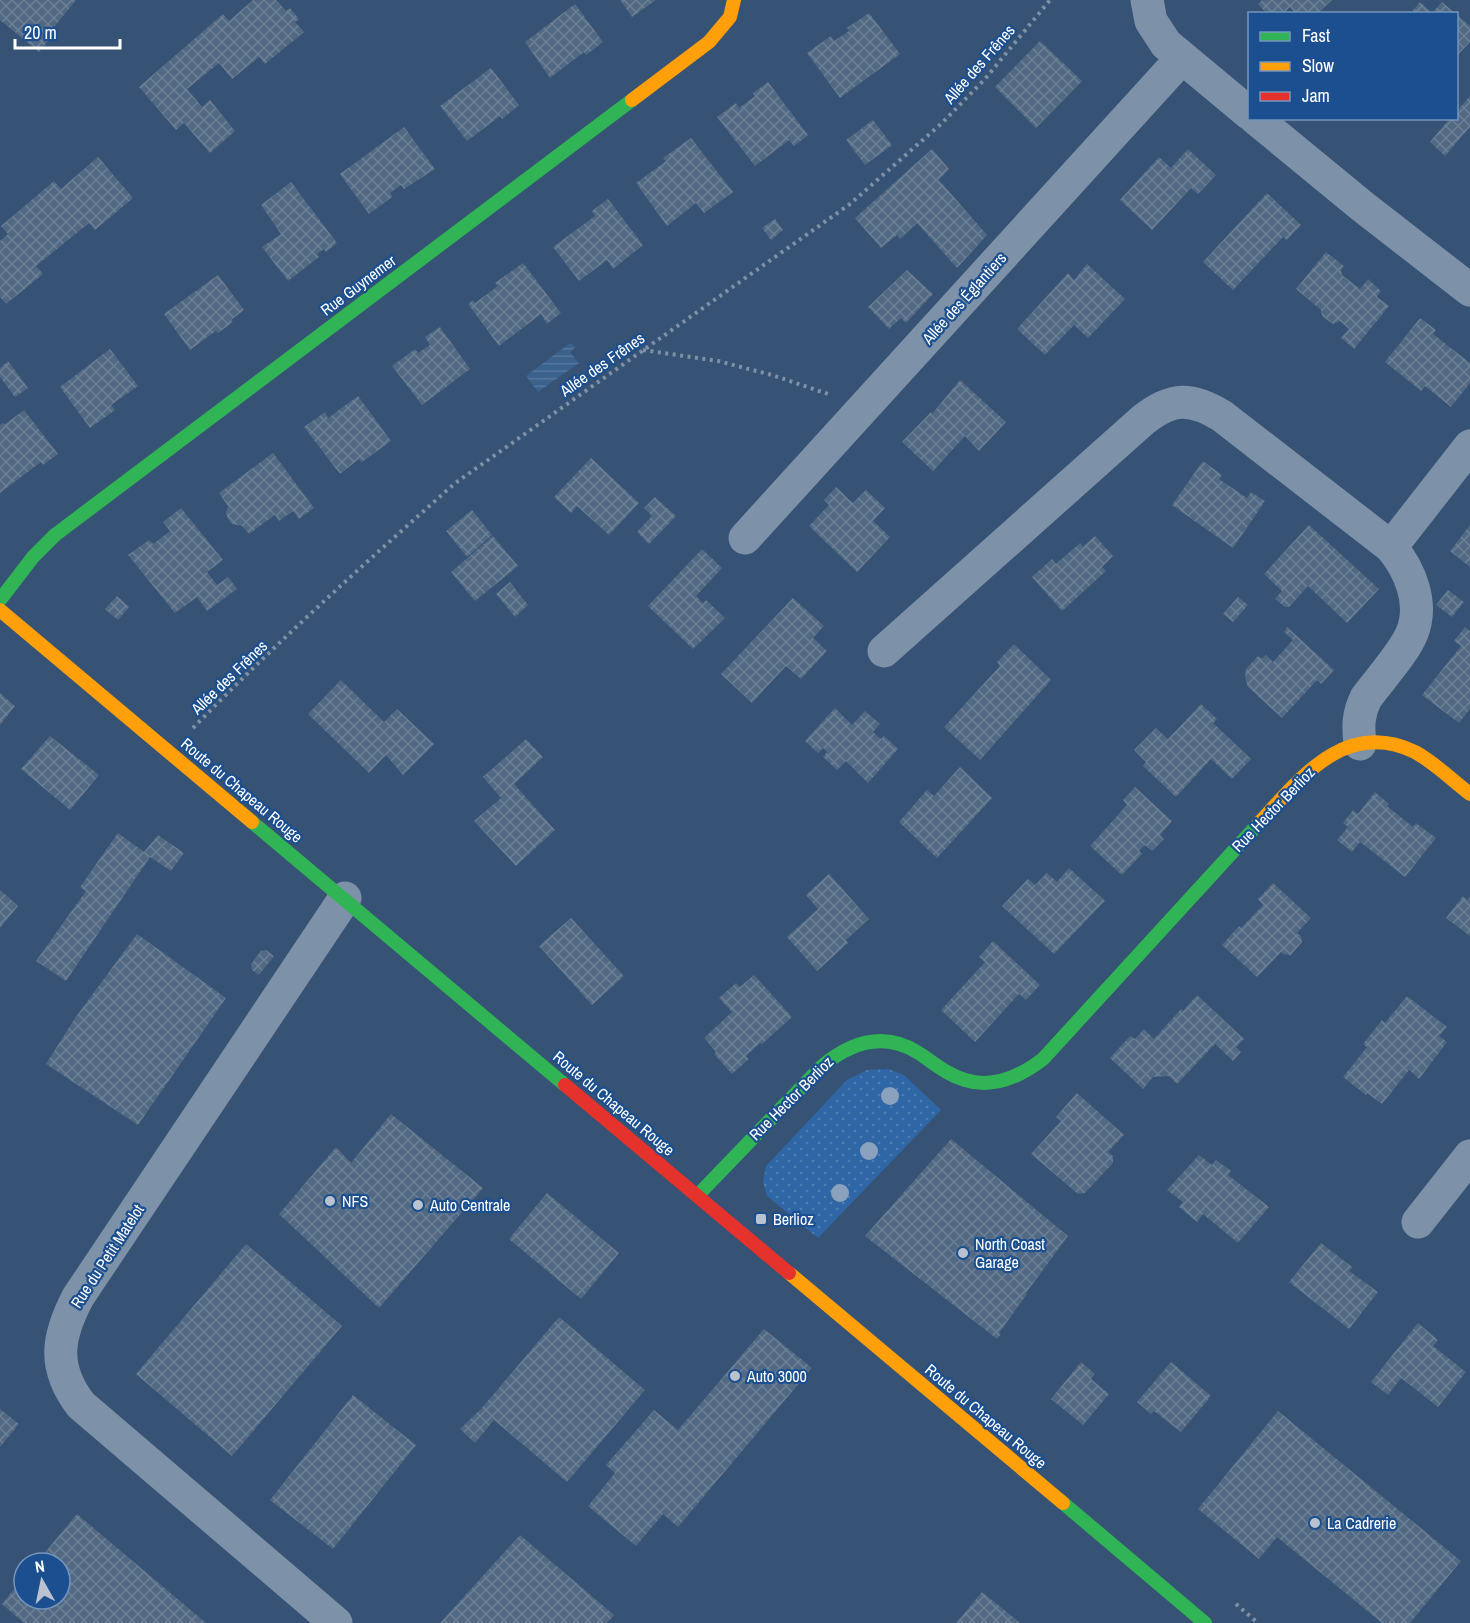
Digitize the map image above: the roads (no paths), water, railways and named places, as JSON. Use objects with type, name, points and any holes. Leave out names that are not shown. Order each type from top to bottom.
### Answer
[{"type":"street","name":"Rue Guynemer","points":[[0,600],[33,557],[55,535],[709,42],[730,17],[734,0]]},
{"type":"street","points":[[1147,0],[1148,13],[1155,30],[1166,44],[1248,112]]},
{"type":"street","name":"Allée des Églantiers","points":[[745,538],[1182,58]]},
{"type":"street","points":[[1258,120],[1362,206],[1470,290]]},
{"type":"street","points":[[884,651],[1143,420],[1161,406],[1191,402],[1200,404],[1222,416],[1391,547],[1405,567],[1414,588],[1415,622],[1409,639],[1366,698],[1358,723],[1360,744]]},
{"type":"street","points":[[1391,547],[1470,446]]},
{"type":"street","name":"Route du Chapeau Rouge","points":[[0,610],[1205,1623]]},
{"type":"street","name":"Rue Hector Berlioz","points":[[698,1195],[820,1068],[848,1046],[871,1041],[895,1042],[915,1050],[954,1077],[979,1084],[1006,1081],[1032,1068],[1043,1059],[1312,767],[1335,752],[1360,744],[1383,742],[1414,752],[1470,794]]},
{"type":"street","name":"Rue du Petit Matelot","points":[[336,1623],[81,1405],[66,1381],[62,1368],[60,1344],[78,1297],[345,898]]},
{"type":"street","points":[[1418,1222],[1470,1156]]},
{"type":"place","name":"NFS","points":[[330,1201]]},
{"type":"place","name":"Auto Centrale","points":[[418,1205]]},
{"type":"place","name":"Berlioz","points":[[761,1219]]},
{"type":"place","name":"North Coast Garage","points":[[963,1253]]},
{"type":"place","name":"Auto 3000","points":[[735,1376]]},
{"type":"place","name":"La Cadrerie","points":[[1315,1523]]}]
